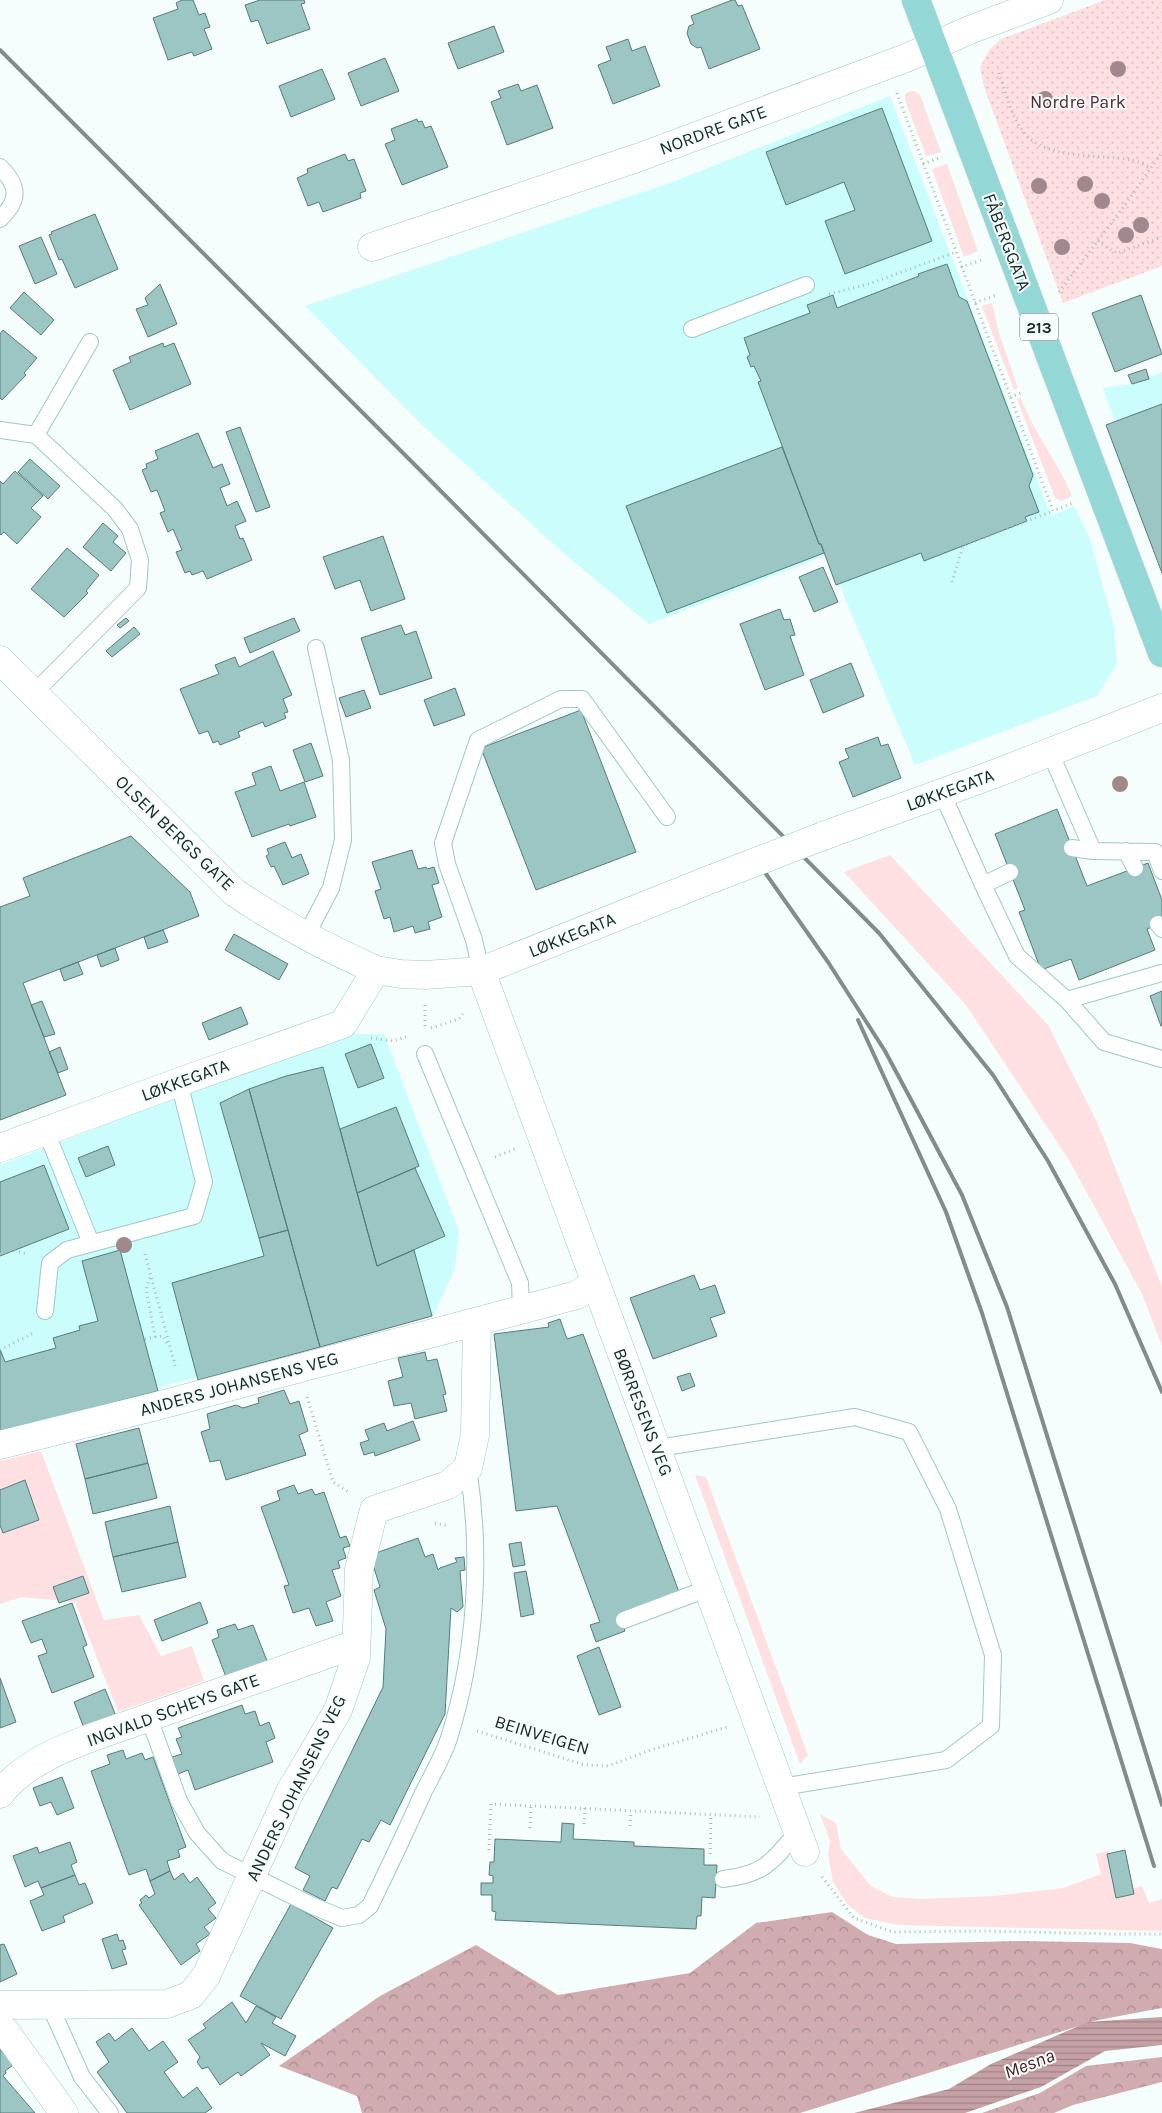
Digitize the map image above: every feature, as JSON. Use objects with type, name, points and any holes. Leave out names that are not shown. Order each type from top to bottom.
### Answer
[{"type":"main road","name":"FÅBERGGATA","points":[[916,0],[1162,653]]},
{"type":"street","name":"NORDRE GATE","points":[[372,247],[640,157],[906,58],[972,29],[1048,0]]},
{"type":"street","name":"OLSEN BERGS GATE","points":[[0,660],[234,892],[266,914],[306,936],[376,970]]},
{"type":"street","name":"LØKKEGATA","points":[[0,1148],[343,1024],[376,970],[425,975],[481,971],[714,878],[1162,708]]},
{"type":"street","name":"BØRRESENS VEG","points":[[481,971],[594,1283],[658,1448],[802,1841]]},
{"type":"street","name":"ANDERS JOHANSENS VEG","points":[[0,1445],[577,1295],[594,1283]]},
{"type":"street","points":[[374,1510],[448,1485],[468,1468],[474,1435],[477,1322]]},
{"type":"street","name":"ANDERS JOHANSENS VEG","points":[[2,2018],[50,2006],[167,2004],[191,1994],[206,1976],[290,1792],[338,1710],[356,1658],[358,1570],[374,1510]]},
{"type":"street","name":"INGVALD SCHEYS GATE","points":[[0,1794],[7,1785],[37,1762],[88,1739],[356,1644]]},
{"type":"street","points":[[2,2018],[64,2113]]},
{"type":"lane","points":[[0,167],[11,178],[16,194],[11,209],[0,218]]},
{"type":"lane","points":[[692,329],[806,285]]},
{"type":"lane","points":[[36,435],[90,342]]},
{"type":"lane","points":[[0,430],[36,435],[115,509],[130,529],[140,560],[138,588],[33,694]]},
{"type":"lane","points":[[306,936],[331,888],[343,840],[341,760],[316,648]]},
{"type":"lane","points":[[481,971],[474,940],[447,864],[442,843],[478,740],[561,699],[582,699],[667,817]]},
{"type":"lane","points":[[1050,752],[1093,851]]},
{"type":"lane","points":[[942,793],[982,885],[1017,956],[1067,1000],[1104,1042],[1162,1059]]},
{"type":"lane","points":[[1072,848],[1093,851],[1155,852],[1162,871]]},
{"type":"lane","points":[[1126,851],[1135,868]]},
{"type":"lane","points":[[982,885],[1010,872]]},
{"type":"lane","points":[[1067,1000],[1162,973]]},
{"type":"lane","points":[[425,1054],[520,1283],[521,1310]]},
{"type":"lane","points":[[45,1311],[50,1263],[68,1250],[194,1216],[204,1182],[179,1082]]},
{"type":"lane","points":[[46,1130],[91,1243]]},
{"type":"lane","points":[[658,1448],[855,1416],[909,1432],[948,1509],[993,1655],[990,1726],[946,1760],[782,1787]]},
{"type":"lane","points":[[149,1718],[179,1801],[197,1833],[222,1861],[313,1906],[342,1918],[359,1915],[370,1906],[449,1739],[453,1723],[465,1673],[474,1603],[475,1549],[472,1494],[468,1468]]},
{"type":"lane","points":[[624,1620],[709,1588]]},
{"type":"lane","points":[[724,1879],[743,1877],[767,1866],[802,1841]]},
{"type":"lane","points":[[50,2006],[82,2077],[110,2113]]},
{"type":"path","points":[[999,73],[1013,114],[1026,134],[1049,150],[1133,160],[1150,167]]},
{"type":"path","points":[[896,90],[1053,511]]},
{"type":"path","points":[[1031,306],[1056,296],[1162,152]]},
{"type":"path","points":[[923,164],[949,155]]},
{"type":"path","points":[[1098,241],[1118,253],[1162,237]]},
{"type":"path","points":[[843,291],[869,284],[956,252]]},
{"type":"path","points":[[962,267],[986,258]]},
{"type":"path","points":[[975,303],[995,295]]},
{"type":"path","points":[[1010,397],[1024,392]]},
{"type":"path","points":[[952,582],[963,546],[1081,501]]},
{"type":"path","points":[[424,1003],[425,1054]]},
{"type":"path","points":[[471,1166],[522,1146],[543,1142]]},
{"type":"path","points":[[138,1230],[184,1397]]},
{"type":"path","points":[[0,1254],[13,1250]]},
{"type":"path","points":[[151,1276],[146,1289],[155,1337]]},
{"type":"path","points":[[0,1350],[35,1332],[45,1311]]},
{"type":"path","points":[[144,1339],[163,1336],[170,1347]]},
{"type":"path","points":[[298,1368],[333,1482],[374,1510]]},
{"type":"path","points":[[430,1522],[449,1526],[475,1549]]},
{"type":"path","name":"BEINVEIGEN","points":[[453,1723],[585,1765],[608,1766],[652,1750],[728,1727]]},
{"type":"path","points":[[489,1850],[491,1804],[764,1817]]},
{"type":"path","points":[[530,1828],[531,1806]]},
{"type":"path","points":[[584,1824],[585,1808]]},
{"type":"path","points":[[630,1826],[631,1810]]},
{"type":"path","points":[[710,1854],[711,1814]]},
{"type":"path","points":[[802,1841],[832,1892],[854,1918],[893,1932],[983,1931],[1162,1934]]},
{"type":"path","points":[[472,2113],[484,2094],[555,2061],[646,2040],[740,2045],[804,2043],[845,2032],[1162,1968]]},
{"type":"shaded area","points":[[890,96],[1051,516],[1074,506],[1090,539],[1114,626],[1117,664],[1097,696],[915,765],[827,555],[649,624],[568,557],[421,424],[305,306],[670,183]]},
{"type":"shaded area","points":[[1162,372],[1162,553],[1103,388],[1137,383]]},
{"type":"shaded area","points":[[342,1034],[384,1034],[459,1231],[455,1268],[434,1315],[0,1429],[0,1165]]},
{"type":"green space","name":"Nordre Park","points":[[1105,0],[1162,0],[1162,266],[1063,303],[984,87],[980,67],[990,49],[1001,39]]},
{"type":"green space","points":[[915,91],[920,95],[941,152],[926,156],[905,100],[905,94]]},
{"type":"green space","points":[[947,164],[978,251],[964,257],[932,169]]},
{"type":"green space","points":[[992,303],[999,333],[1018,388],[1014,390],[982,306]]},
{"type":"green space","points":[[1021,398],[1032,424],[1060,471],[1072,496],[1062,501],[1055,498],[1017,399]]},
{"type":"green space","points":[[890,855],[1048,1025],[1098,1124],[1162,1287],[1162,1346],[1142,1294],[1069,1160],[966,1005],[844,872]]},
{"type":"green space","points":[[41,1451],[104,1620],[139,1615],[161,1656],[192,1646],[204,1681],[118,1712],[75,1602],[21,1597],[0,1604],[0,1461]]},
{"type":"green space","points":[[695,1475],[706,1477],[808,1755],[800,1764]]},
{"type":"green space","points":[[820,1814],[836,1823],[841,1849],[871,1886],[892,1897],[920,1899],[994,1896],[1063,1888],[1101,1874],[1096,1854],[1108,1851],[1116,1892],[1142,1886],[1149,1903],[1162,1899],[1162,1931],[898,1925],[865,1918],[847,1904],[833,1882],[828,1855],[830,1841]]},
{"type":"green space","points":[[832,1912],[868,1935],[896,1944],[1022,1941],[1130,1943],[1162,1949],[1162,2008],[1098,2020],[800,2113],[362,2113],[357,2096],[279,2066],[380,1996],[476,1945],[558,1995],[690,1973],[756,1923]]},
{"type":"green space","points":[[1162,2057],[1162,2082],[1073,2105],[1054,2113],[982,2113],[1040,2093],[1086,2066]]},
{"type":"water","name":"Mesna","points":[[1162,2017],[1162,2045],[1105,2051],[1041,2087],[965,2113],[854,2113],[949,2089],[991,2064],[1088,2022]]},
{"type":"building","points":[[182,0],[193,0],[199,15],[205,13],[210,27],[204,29],[212,49],[194,56],[192,52],[168,60],[153,18],[178,9],[176,3]]},
{"type":"building","points":[[260,0],[304,0],[305,3],[301,4],[310,29],[267,44],[258,20],[251,22],[245,5]]},
{"type":"building","points":[[735,0],[738,6],[742,5],[760,49],[709,69],[701,47],[697,48],[691,44],[687,33],[689,26],[694,24],[691,16]]},
{"type":"building","points":[[494,26],[504,52],[458,69],[448,43]]},
{"type":"building","points":[[628,39],[632,51],[645,46],[660,86],[613,104],[598,65],[611,60],[606,47]]},
{"type":"building","points":[[385,58],[399,91],[361,106],[348,73]]},
{"type":"building","points":[[322,69],[335,99],[291,117],[279,86]]},
{"type":"building","points":[[518,84],[521,91],[537,85],[553,128],[507,145],[491,102],[501,98],[498,91]]},
{"type":"building","points":[[882,108],[932,241],[845,274],[825,221],[855,210],[844,182],[786,205],[766,152]]},
{"type":"building","points":[[417,119],[418,122],[422,121],[425,128],[431,126],[448,167],[402,185],[385,144],[395,140],[391,129]]},
{"type":"building","points":[[345,154],[348,161],[354,159],[366,191],[360,193],[361,198],[323,212],[319,202],[308,206],[297,178],[308,173],[307,169]]},
{"type":"building","points":[[95,214],[118,269],[75,288],[62,259],[59,260],[49,235],[52,234],[51,232]]},
{"type":"building","points":[[41,237],[57,274],[35,284],[19,246]]},
{"type":"building","points":[[947,264],[959,297],[967,301],[1033,475],[1029,486],[1039,512],[1025,517],[1027,521],[924,561],[921,553],[836,585],[758,382],[761,381],[754,366],[751,367],[747,357],[750,355],[744,338],[810,313],[807,305],[833,295],[837,308]]},
{"type":"building","points":[[160,284],[177,324],[148,337],[136,309],[148,305],[145,298]]},
{"type":"building","points":[[24,292],[54,320],[41,335],[10,308]]},
{"type":"building","points":[[1141,295],[1162,354],[1115,372],[1092,313]]},
{"type":"building","points":[[3,330],[37,358],[24,373],[26,375],[2,400],[0,398],[0,334]]},
{"type":"building","points":[[163,343],[164,347],[174,343],[191,384],[130,410],[113,370],[131,362],[129,357]]},
{"type":"building","points":[[1146,369],[1149,379],[1132,384],[1128,375]]},
{"type":"building","points":[[1162,404],[1162,573],[1106,425]]},
{"type":"building","points":[[240,427],[270,507],[256,512],[226,432]]},
{"type":"building","points":[[198,433],[213,468],[222,464],[230,484],[220,488],[227,506],[237,501],[246,521],[235,526],[240,539],[243,538],[252,560],[207,579],[203,571],[192,575],[190,571],[185,573],[176,552],[182,550],[173,529],[168,532],[160,513],[165,511],[157,490],[151,492],[142,470],[147,468],[146,464],[158,459],[155,451]]},
{"type":"building","points":[[782,447],[824,553],[667,613],[626,506]]},
{"type":"building","points":[[30,459],[60,486],[48,499],[18,472]]},
{"type":"building","points":[[15,471],[43,496],[31,508],[41,517],[17,544],[4,532],[0,534],[0,481],[3,484]]},
{"type":"building","points":[[103,523],[118,536],[113,542],[126,553],[111,571],[83,547]]},
{"type":"building","points":[[383,536],[405,599],[371,611],[360,580],[335,589],[323,557]]},
{"type":"building","points":[[67,548],[99,575],[86,591],[88,593],[64,617],[31,589]]},
{"type":"building","points":[[823,567],[838,602],[814,612],[799,577]]},
{"type":"building","points":[[780,609],[784,620],[790,619],[795,635],[790,636],[804,675],[765,690],[740,624]]},
{"type":"building","points":[[126,618],[129,621],[120,628],[117,625]]},
{"type":"building","points":[[294,618],[300,631],[250,653],[244,638]]},
{"type":"building","points":[[401,625],[405,635],[416,631],[432,678],[380,695],[361,638]]},
{"type":"building","points":[[134,627],[140,634],[112,657],[106,651]]},
{"type":"building","points":[[273,651],[292,695],[283,699],[288,712],[284,713],[286,718],[265,727],[263,722],[238,732],[240,737],[220,745],[218,741],[213,743],[208,731],[199,734],[180,689],[219,674],[215,665],[235,657],[239,667]]},
{"type":"building","points":[[851,663],[864,696],[823,713],[810,680]]},
{"type":"building","points":[[455,688],[465,715],[434,726],[424,700]]},
{"type":"building","points":[[364,690],[371,708],[346,717],[339,698]]},
{"type":"building","points":[[581,710],[636,852],[536,890],[481,748]]},
{"type":"building","points":[[878,737],[881,746],[888,744],[901,778],[853,797],[839,762],[849,758],[845,749]]},
{"type":"building","points":[[311,743],[323,776],[305,782],[293,750]]},
{"type":"building","points":[[271,766],[280,791],[304,782],[316,817],[252,837],[235,792],[256,785],[252,773]]},
{"type":"building","points":[[1057,809],[1087,886],[1148,863],[1162,900],[1162,923],[1147,929],[1155,950],[1079,980],[1071,959],[1041,970],[1019,912],[1025,910],[995,834]]},
{"type":"building","points":[[131,836],[190,892],[199,916],[23,983],[66,1095],[0,1120],[0,907],[30,896],[23,878]]},
{"type":"building","points":[[285,842],[292,858],[301,854],[309,874],[283,885],[274,866],[271,867],[266,856],[269,854],[267,849]]},
{"type":"building","points":[[412,850],[418,869],[434,867],[439,883],[432,885],[442,917],[428,922],[430,929],[415,933],[413,926],[394,932],[390,917],[384,919],[375,891],[381,889],[372,862]]},
{"type":"building","points":[[163,930],[168,942],[148,949],[144,937]]},
{"type":"building","points":[[234,934],[288,964],[279,980],[225,950]]},
{"type":"building","points":[[115,948],[119,960],[101,967],[97,955]]},
{"type":"building","points":[[78,962],[83,974],[64,981],[60,969]]},
{"type":"building","points":[[1162,991],[1162,1026],[1161,1026],[1150,996]]},
{"type":"building","points":[[42,1001],[55,1034],[44,1037],[31,1005]]},
{"type":"building","points":[[241,1007],[248,1024],[209,1040],[202,1023]]},
{"type":"building","points":[[371,1044],[384,1078],[358,1088],[345,1054]]},
{"type":"building","points":[[60,1047],[68,1069],[58,1073],[49,1052]]},
{"type":"building","points":[[323,1067],[377,1266],[414,1250],[432,1316],[320,1347],[249,1089],[286,1076]]},
{"type":"building","points":[[249,1089],[288,1230],[259,1238],[220,1103]]},
{"type":"building","points":[[396,1107],[419,1166],[357,1193],[340,1129]]},
{"type":"building","points":[[108,1146],[115,1165],[86,1177],[78,1158]]},
{"type":"building","points":[[44,1165],[69,1229],[0,1256],[0,1182]]},
{"type":"building","points":[[415,1168],[445,1236],[377,1266],[357,1193]]},
{"type":"building","points":[[288,1230],[320,1347],[198,1380],[172,1283],[264,1256],[259,1238]]},
{"type":"building","points":[[120,1250],[158,1391],[0,1432],[0,1349],[5,1362],[56,1348],[53,1338],[80,1330],[79,1326],[98,1321],[82,1261]]},
{"type":"building","points":[[694,1275],[700,1290],[715,1285],[725,1313],[710,1318],[717,1336],[653,1359],[630,1298]]},
{"type":"building","points":[[560,1319],[567,1339],[583,1334],[679,1592],[619,1614],[625,1631],[596,1642],[590,1625],[600,1622],[557,1506],[516,1511],[494,1334],[549,1327],[548,1323]]},
{"type":"building","points":[[425,1352],[427,1361],[437,1359],[446,1394],[443,1395],[447,1411],[415,1419],[411,1403],[394,1406],[388,1381],[403,1377],[398,1358]]},
{"type":"building","points":[[690,1373],[695,1386],[682,1391],[677,1377]]},
{"type":"building","points":[[284,1390],[290,1404],[299,1401],[308,1431],[299,1435],[306,1455],[226,1480],[220,1460],[210,1462],[201,1432],[210,1429],[207,1414],[236,1405],[243,1408],[259,1403],[258,1398]]},
{"type":"building","points":[[413,1421],[420,1440],[375,1456],[374,1452],[364,1455],[360,1443],[369,1440],[365,1430],[384,1423],[387,1431]]},
{"type":"building","points":[[139,1428],[148,1463],[85,1479],[76,1444]]},
{"type":"building","points":[[148,1463],[157,1498],[93,1514],[85,1479]]},
{"type":"building","points":[[25,1480],[39,1520],[3,1533],[0,1525],[0,1490]]},
{"type":"building","points":[[294,1485],[298,1494],[312,1489],[315,1495],[324,1492],[340,1538],[346,1536],[350,1546],[343,1548],[346,1558],[338,1561],[340,1568],[332,1570],[341,1596],[326,1602],[333,1621],[316,1626],[309,1608],[293,1613],[284,1586],[289,1585],[261,1507],[280,1500],[277,1491]]},
{"type":"building","points":[[170,1506],[178,1542],[113,1557],[105,1522]]},
{"type":"building","points":[[418,1538],[425,1557],[433,1554],[438,1570],[457,1562],[455,1558],[464,1557],[465,1570],[460,1571],[463,1607],[457,1612],[451,1608],[445,1714],[390,1825],[381,1820],[369,1842],[362,1839],[337,1889],[332,1887],[325,1901],[303,1890],[310,1876],[295,1868],[383,1687],[386,1629],[374,1590],[380,1587],[374,1568],[376,1553]]},
{"type":"building","points":[[178,1542],[186,1577],[122,1592],[113,1557]]},
{"type":"building","points":[[521,1542],[525,1565],[513,1567],[509,1544]]},
{"type":"building","points":[[526,1571],[534,1614],[521,1617],[514,1573]]},
{"type":"building","points":[[83,1576],[89,1593],[59,1603],[53,1587]]},
{"type":"building","points":[[200,1602],[208,1623],[162,1641],[154,1620]]},
{"type":"building","points":[[72,1603],[87,1645],[83,1647],[94,1677],[52,1693],[38,1656],[47,1653],[42,1639],[31,1643],[22,1621]]},
{"type":"building","points":[[235,1624],[238,1630],[253,1625],[267,1661],[226,1677],[212,1640],[219,1637],[217,1630]]},
{"type":"building","points":[[599,1647],[621,1707],[599,1715],[577,1656]]},
{"type":"building","points":[[0,1678],[16,1722],[0,1728]]},
{"type":"building","points":[[105,1689],[116,1716],[84,1728],[74,1702]]},
{"type":"building","points":[[242,1705],[245,1714],[255,1711],[260,1726],[269,1722],[275,1738],[266,1742],[273,1762],[195,1790],[188,1770],[178,1774],[172,1757],[182,1754],[176,1739],[182,1737],[178,1728]]},
{"type":"building","points":[[123,1750],[126,1759],[142,1753],[145,1760],[153,1757],[186,1847],[178,1850],[180,1857],[167,1861],[170,1871],[150,1881],[146,1869],[129,1875],[91,1771],[110,1764],[107,1755]]},
{"type":"building","points":[[62,1777],[74,1808],[57,1815],[51,1802],[40,1806],[33,1788]]},
{"type":"building","points":[[562,1823],[574,1824],[573,1839],[634,1842],[634,1846],[704,1849],[704,1865],[717,1865],[715,1898],[702,1897],[701,1916],[697,1916],[696,1929],[495,1920],[496,1912],[492,1911],[492,1895],[481,1895],[481,1883],[493,1883],[493,1876],[489,1875],[490,1862],[494,1862],[495,1839],[561,1842]]},
{"type":"building","points":[[70,1842],[77,1862],[71,1865],[75,1875],[41,1888],[38,1881],[25,1887],[13,1856],[37,1847],[39,1853]]},
{"type":"building","points":[[1125,1850],[1134,1894],[1116,1898],[1107,1854]]},
{"type":"building","points":[[170,1871],[174,1880],[183,1873],[190,1883],[197,1877],[216,1903],[208,1909],[216,1918],[204,1927],[210,1934],[196,1944],[200,1951],[181,1965],[139,1905],[142,1903],[140,1900],[146,1895],[149,1898],[155,1894],[150,1881]]},
{"type":"building","points":[[75,1875],[79,1885],[85,1883],[93,1903],[63,1916],[65,1922],[42,1931],[30,1901],[44,1895],[41,1888]]},
{"type":"building","points":[[291,1904],[333,1928],[281,2019],[240,1996]]},
{"type":"building","points":[[117,1934],[119,1941],[123,1940],[126,1949],[122,1950],[127,1964],[112,1969],[102,1939]]},
{"type":"building","points":[[4,1944],[17,1974],[0,1982],[0,1945]]},
{"type":"building","points":[[232,2002],[246,2023],[256,2006],[276,2017],[272,2023],[296,2036],[285,2056],[261,2043],[270,2055],[241,2076],[238,2072],[220,2085],[208,2067],[202,2069],[197,2062],[200,2057],[188,2040],[206,2028],[203,2024]]},
{"type":"building","points":[[132,2028],[149,2051],[163,2041],[178,2062],[164,2072],[183,2098],[197,2087],[212,2108],[205,2113],[127,2113],[97,2072],[109,2062],[96,2042],[109,2033],[115,2041]]},
{"type":"building","points":[[0,2049],[13,2065],[5,2071],[6,2073],[3,2076],[35,2113],[0,2113]]},
{"type":"railway","points":[[0,50],[879,933],[993,1075],[1048,1161],[1115,1284],[1162,1392]]},
{"type":"railway","points":[[752,854],[828,962],[885,1051],[962,1195],[1007,1307],[1162,1805]]},
{"type":"railway","points":[[858,1020],[946,1212],[982,1313],[1154,1866]]}]
